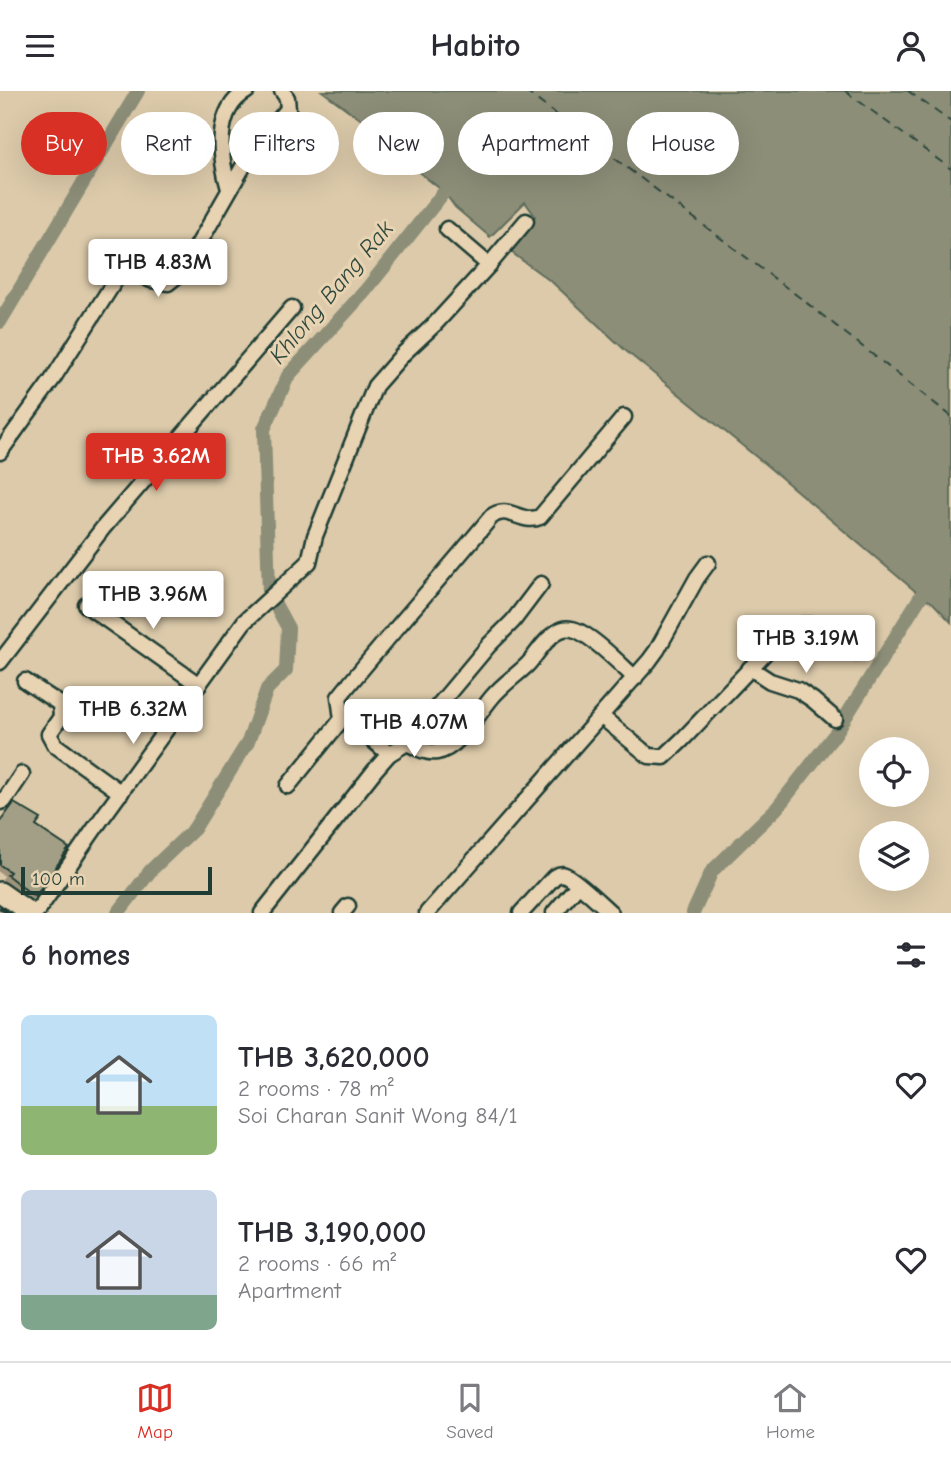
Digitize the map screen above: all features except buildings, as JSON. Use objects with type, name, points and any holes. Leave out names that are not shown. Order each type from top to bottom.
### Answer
[{"type":"main road","points":[[0,892],[30,913]]},
{"type":"street","points":[[229,189],[222,165],[222,132],[229,107],[247,91]]},
{"type":"street","points":[[0,452],[52,380],[118,276],[127,268],[151,280],[168,283],[183,271],[252,151],[288,109],[287,98],[282,91]]},
{"type":"street","points":[[36,913],[244,622],[309,562],[315,536],[375,386],[489,265],[526,221]]},
{"type":"street","points":[[447,229],[489,265]]},
{"type":"street","points":[[0,662],[103,528],[292,308]]},
{"type":"street","points":[[288,786],[342,719],[339,697],[491,517],[503,511],[526,519],[534,520],[540,517],[624,417]]},
{"type":"street","points":[[426,913],[635,678],[657,650],[708,562]]},
{"type":"street","points":[[262,913],[389,754],[407,743],[489,645],[513,621],[541,584]]},
{"type":"street","points":[[86,605],[199,685]]},
{"type":"street","points":[[601,716],[649,756],[664,757],[786,631],[802,625],[811,625],[856,652]]},
{"type":"street","points":[[407,743],[436,753],[450,747],[494,695],[527,664],[555,632],[562,629],[580,631],[635,678]]},
{"type":"street","points":[[750,668],[770,681],[798,690],[835,719]]},
{"type":"street","points":[[24,681],[60,704],[61,717],[49,734],[55,745],[121,793]]},
{"type":"street","points":[[342,719],[354,723],[389,754]]},
{"type":"street","points":[[0,801],[4,801],[22,774]]},
{"type":"street","points":[[521,913],[556,875],[565,875],[579,885],[602,910]]},
{"type":"street","points":[[554,913],[579,885]]},
{"type":"shaded area","points":[[322,91],[951,91],[951,622],[933,603],[921,596],[626,351],[553,283],[507,249],[535,216],[525,202],[490,237],[423,175],[444,175],[444,112],[353,114]]},
{"type":"waterway","points":[[0,322],[138,91]]},
{"type":"waterway","name":"Khlong Bang Rak","points":[[118,913],[151,870],[194,829],[248,742],[267,689],[286,670],[288,628],[269,593],[264,429],[288,376],[366,290],[456,177]]},
{"type":"waterway","points":[[693,913],[712,871],[777,808],[835,734],[921,596],[951,560]]},
{"type":"ferry route","points":[[525,91],[803,300],[951,416]]},
{"type":"ferry route","points":[[845,91],[951,169]]},
{"type":"ferry route","points":[[908,91],[951,122]]},
{"type":"railway","points":[[0,908],[7,913]]}]
